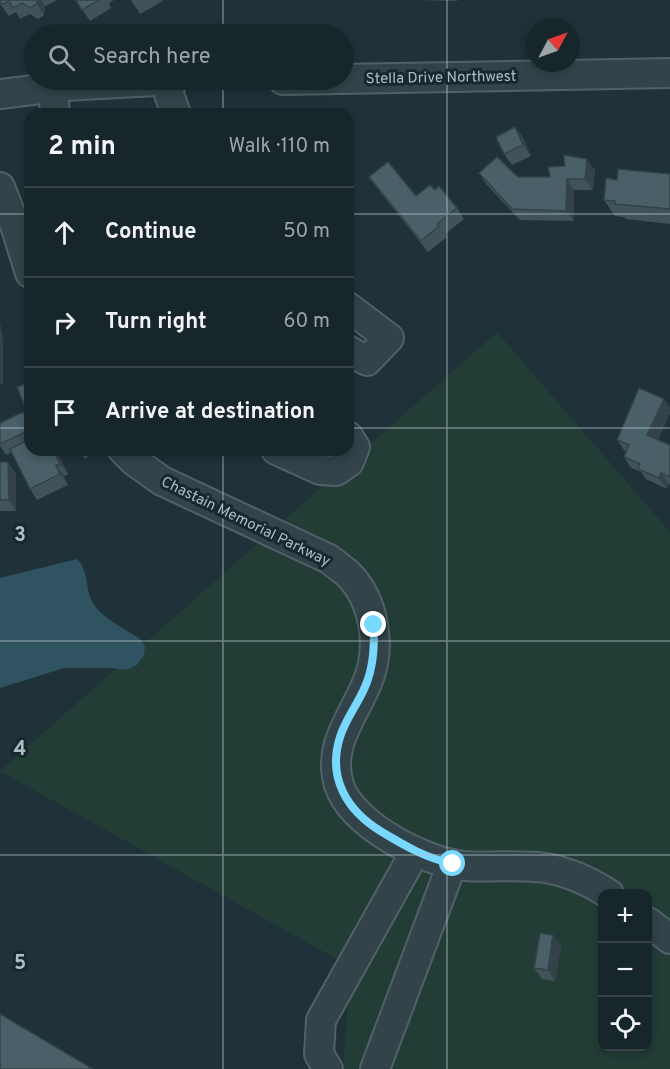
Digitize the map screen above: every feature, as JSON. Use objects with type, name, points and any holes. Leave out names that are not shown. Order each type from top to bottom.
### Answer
[{"type":"street","name":"Stella Drive Northwest","points":[[354,79],[670,73]]},
{"type":"street","points":[[0,94],[54,101],[112,90]]},
{"type":"street","points":[[168,90],[174,108]]},
{"type":"street","points":[[0,187],[24,254]]},
{"type":"street","points":[[354,312],[389,338],[367,361],[354,353]]},
{"type":"street","name":"Chastain Memorial Parkway","points":[[129,456],[162,481],[329,559],[347,574],[362,593],[374,625],[374,659],[368,682],[340,736],[335,758],[339,786],[354,811],[369,825],[415,852],[435,860],[463,866],[545,868],[571,874],[601,889]]},
{"type":"street","points":[[290,456],[321,470],[336,471],[349,462],[351,456]]},
{"type":"street","points":[[328,1069],[319,1054],[321,1020],[415,852]]},
{"type":"street","points":[[375,1069],[453,864]]},
{"type":"street","points":[[652,925],[670,939]]},
{"type":"green space","points":[[497,332],[670,532],[670,1069],[343,1069],[351,967],[0,771]]},
{"type":"water","points":[[77,559],[84,569],[89,594],[95,606],[110,620],[140,639],[145,646],[144,655],[137,665],[127,670],[64,668],[0,688],[0,578]]},
{"type":"building","points":[[0,0],[37,0],[37,4],[30,8],[22,3],[13,8],[9,1],[1,5]]},
{"type":"building","points":[[76,0],[99,0],[82,10]]},
{"type":"building","points":[[515,127],[523,145],[504,154],[496,137]]},
{"type":"building","points":[[564,155],[587,159],[585,179],[567,179],[566,211],[512,209],[479,173],[497,157],[518,177],[550,177],[548,167],[565,166]]},
{"type":"building","points":[[388,162],[416,196],[430,185],[435,190],[439,186],[457,208],[421,241],[369,177]]},
{"type":"building","points":[[618,169],[670,174],[670,209],[615,204],[615,201],[604,200],[606,178],[617,180]]},
{"type":"building","points":[[24,385],[24,404],[17,387]]},
{"type":"building","points":[[639,388],[664,399],[647,435],[670,445],[670,477],[661,473],[659,478],[638,469],[640,464],[624,457],[629,445],[617,440]]},
{"type":"building","points":[[23,412],[24,433],[0,444],[0,423]]},
{"type":"building","points":[[24,442],[24,456],[56,456],[60,464],[56,465],[60,474],[30,489],[10,449]]},
{"type":"building","points":[[0,462],[8,462],[9,500],[0,500]]},
{"type":"building","points":[[540,933],[553,935],[548,970],[534,968]]},
{"type":"building","points":[[0,1014],[93,1069],[0,1069]]},
{"type":"route","points":[[374,625],[374,659],[368,682],[340,736],[335,758],[339,786],[354,811],[369,825],[415,852],[453,864]]}]
